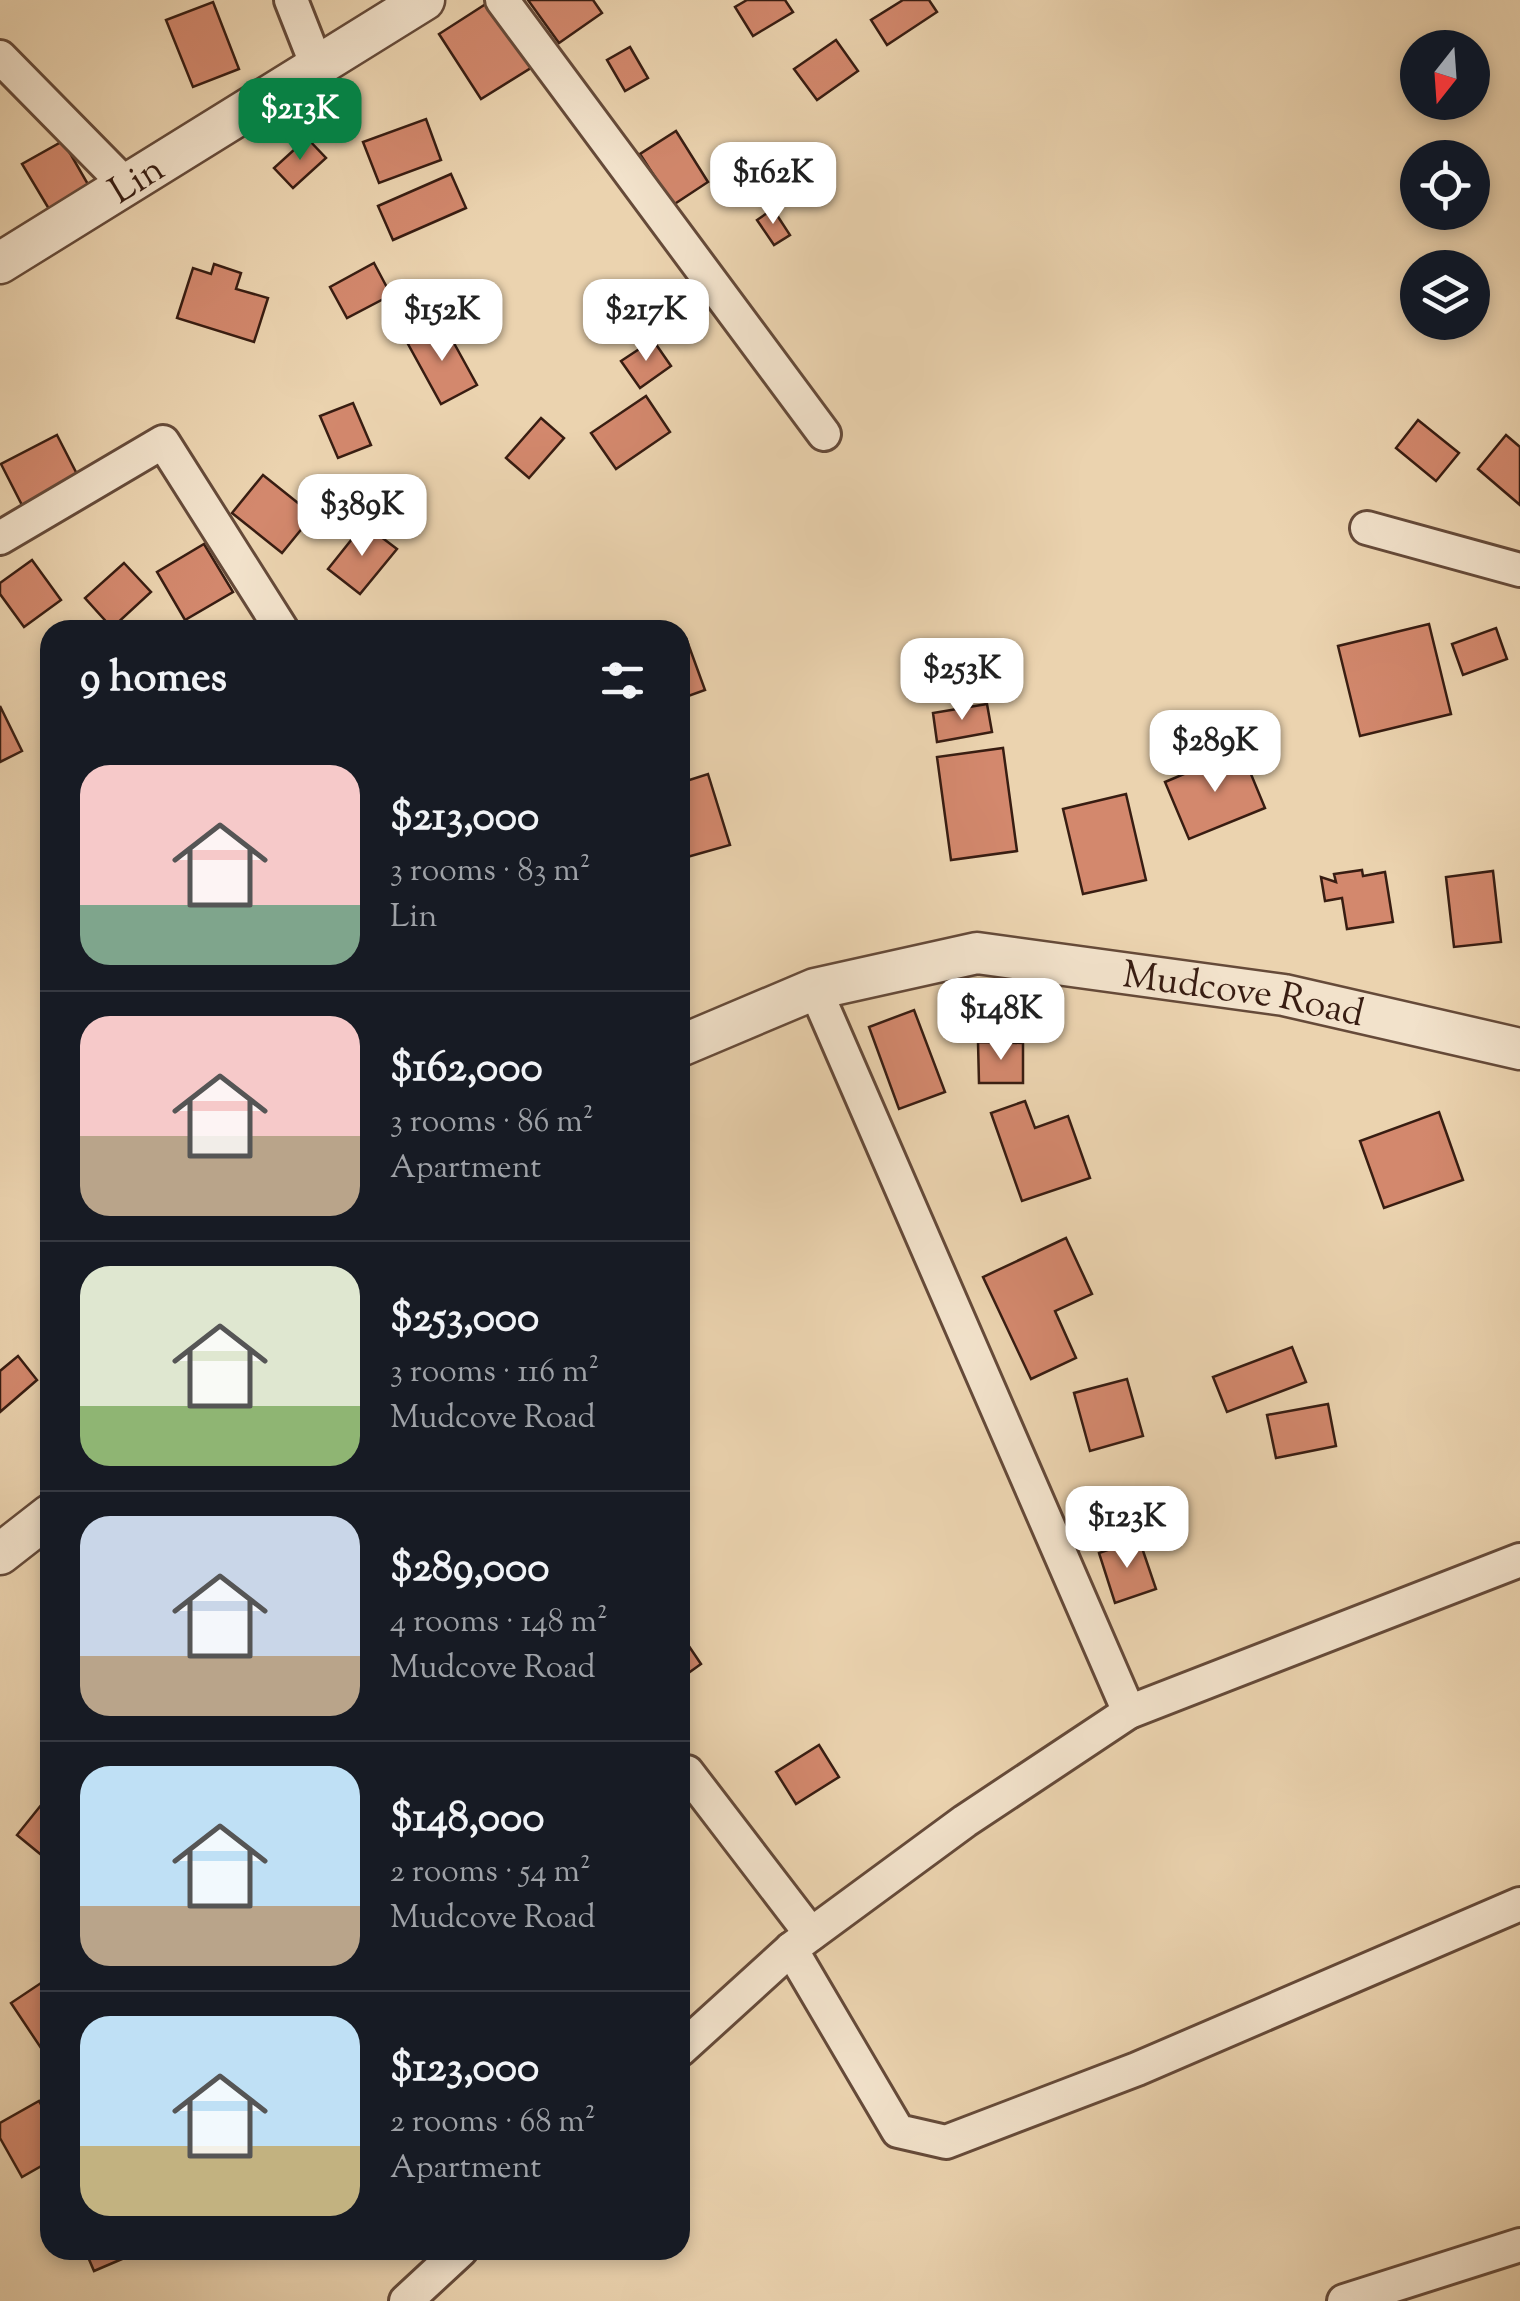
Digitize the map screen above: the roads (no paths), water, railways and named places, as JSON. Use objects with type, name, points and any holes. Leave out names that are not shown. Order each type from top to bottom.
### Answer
[{"type":"street","points":[[292,0],[316,66]]},
{"type":"street","name":"Lin","points":[[0,263],[424,0]]},
{"type":"street","points":[[502,0],[824,434]]},
{"type":"street","points":[[0,57],[126,185]]},
{"type":"street","points":[[0,538],[164,442],[276,620]]},
{"type":"street","points":[[1367,528],[1520,570]]},
{"type":"street","name":"Mudcove Road","points":[[690,1042],[815,989],[978,953],[1284,995],[1520,1049]]},
{"type":"street","points":[[815,989],[1129,1712]]},
{"type":"street","points":[[0,1554],[40,1523]]},
{"type":"street","points":[[690,2041],[801,1941],[965,1821],[1129,1712],[1520,1560]]},
{"type":"street","points":[[690,1776],[801,1941],[898,2132],[946,2142],[1137,2069],[1520,1904]]},
{"type":"street","points":[[1344,2301],[1520,2245]]},
{"type":"street","points":[[406,2301],[450,2260]]}]
